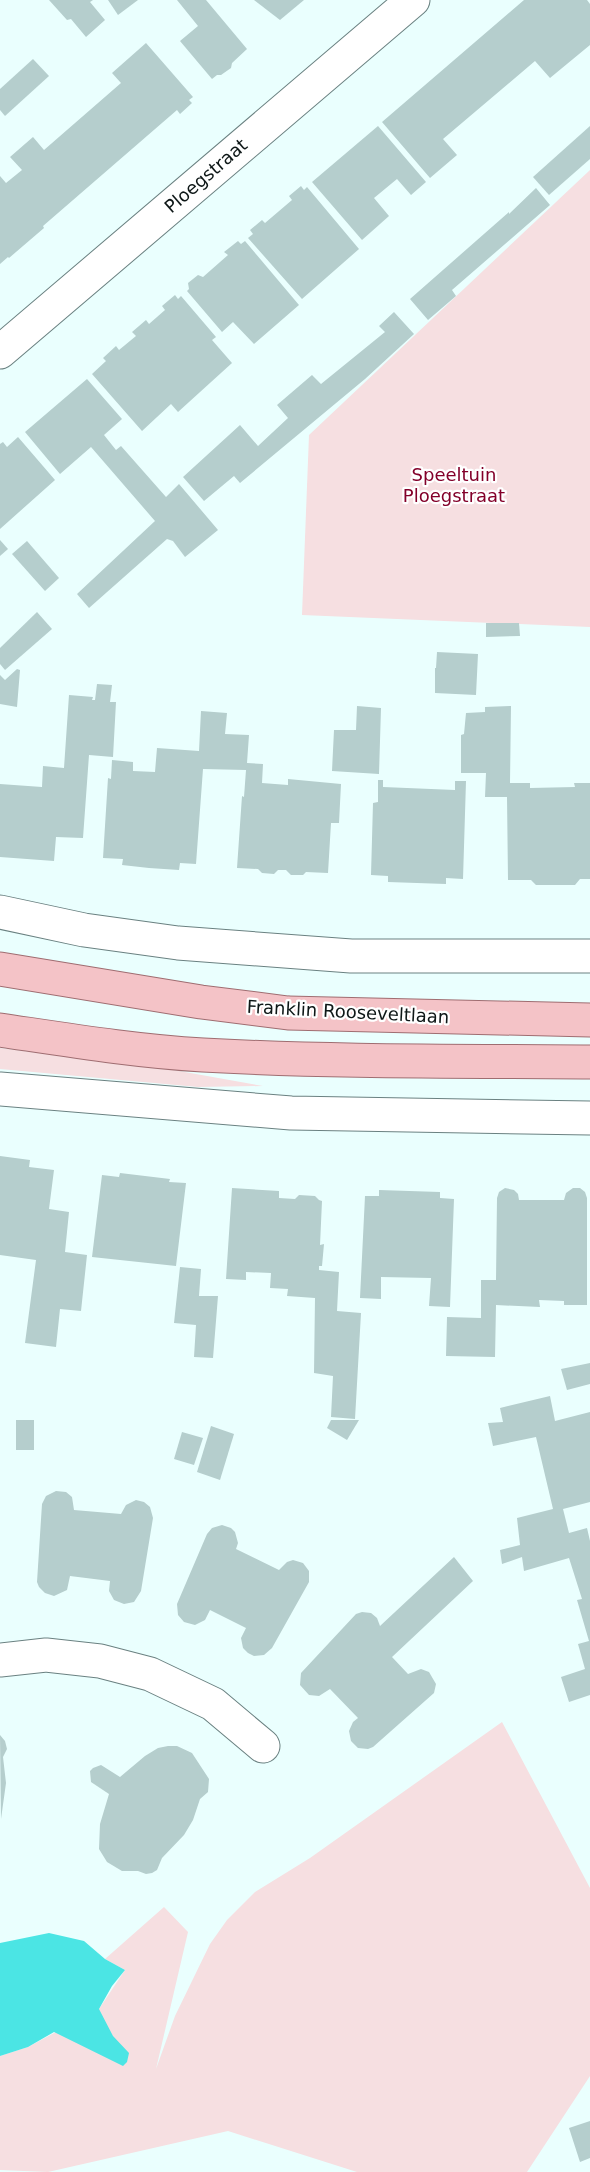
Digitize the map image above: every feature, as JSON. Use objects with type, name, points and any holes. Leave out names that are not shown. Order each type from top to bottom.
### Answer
[{"type":"main road","name":"Franklin Rooseveltlaan","points":[[0,969],[190,1001],[288,1013],[590,1020]]},
{"type":"main road","points":[[0,1030],[106,1046],[202,1054],[293,1058],[590,1062]]},
{"type":"street","name":"Ploegstraat","points":[[0,352],[413,0]]},
{"type":"street","points":[[0,912],[84,930],[201,945],[351,956],[590,956]]},
{"type":"street","points":[[0,1089],[291,1113],[590,1118]]},
{"type":"street","points":[[0,1660],[46,1655],[100,1661],[150,1674],[213,1704],[263,1746]]},
{"type":"green space","name":"Speeltuin Ploegstraat","points":[[590,170],[590,627],[302,615],[309,435]]},
{"type":"green space","points":[[0,1048],[168,1069],[263,1086],[198,1087],[0,1069]]},
{"type":"green space","points":[[502,1722],[590,1888],[590,2076],[527,2172],[357,2172],[228,2131],[48,2172],[0,2170],[0,2056],[28,2047],[99,2009],[125,1970],[105,1959],[164,1907],[188,1932],[156,2069],[175,2016],[210,1944],[227,1920],[255,1892],[310,1858]]},
{"type":"water","points":[[49,1933],[84,1941],[105,1959],[125,1970],[112,1986],[99,2009],[113,2036],[129,2053],[127,2062],[123,2066],[54,2032],[28,2047],[0,2056],[0,1943]]},
{"type":"building","points":[[49,0],[93,0],[90,2],[105,20],[86,37],[71,19],[67,20]]},
{"type":"building","points":[[108,0],[138,0],[118,15]]},
{"type":"building","points":[[177,0],[206,0],[247,49],[232,63],[231,68],[221,75],[212,79],[180,41],[198,26]]},
{"type":"building","points":[[254,0],[304,0],[280,20]]},
{"type":"building","points":[[524,0],[587,0],[590,4],[590,45],[550,78],[535,61],[443,139],[457,155],[430,178],[382,122]]},
{"type":"building","points":[[146,43],[193,97],[189,100],[192,103],[180,114],[177,110],[0,264],[0,176],[6,183],[22,170],[10,157],[33,137],[44,150],[121,83],[112,73]]},
{"type":"building","points":[[33,59],[49,76],[5,116],[0,110],[0,89]]},
{"type":"building","points":[[378,126],[426,182],[411,195],[397,179],[374,198],[389,216],[362,240],[312,182]]},
{"type":"building","points":[[590,126],[590,159],[549,195],[533,177]]},
{"type":"building","points":[[301,186],[304,190],[307,187],[359,249],[302,299],[248,238],[253,234],[250,230],[262,220],[265,223],[292,200],[289,196]]},
{"type":"building","points":[[536,188],[550,205],[452,290],[456,296],[428,320],[410,299]]},
{"type":"building","points":[[238,241],[241,244],[245,241],[299,305],[254,344],[233,322],[222,332],[187,291],[188,283],[198,275],[203,277],[228,255],[224,252]]},
{"type":"building","points":[[175,295],[178,299],[181,296],[216,337],[212,340],[232,363],[178,412],[171,404],[142,431],[92,374],[106,361],[103,358],[116,346],[119,350],[136,336],[132,332],[146,320],[149,324],[165,310],[162,306]]},
{"type":"building","points":[[394,312],[414,334],[365,379],[240,483],[234,476],[204,501],[183,477],[240,425],[258,446],[288,418],[277,405],[312,375],[321,384],[385,332],[379,326]]},
{"type":"building","points":[[87,379],[122,419],[104,435],[116,450],[121,446],[166,497],[179,484],[218,530],[185,557],[173,541],[167,539],[89,608],[77,594],[155,521],[91,447],[60,474],[25,432]]},
{"type":"building","points":[[18,437],[55,480],[0,529],[0,444],[3,442],[7,447]]},
{"type":"building","points":[[0,540],[8,549],[0,556]]},
{"type":"building","points":[[27,541],[59,578],[45,591],[12,554]]},
{"type":"building","points":[[37,612],[52,629],[5,670],[0,664],[0,648]]},
{"type":"building","points":[[486,623],[519,623],[520,636],[486,637]]},
{"type":"building","points":[[437,652],[478,654],[476,695],[435,693]]},
{"type":"building","points":[[17,669],[20,670],[17,707],[0,704],[0,675],[5,680]]},
{"type":"building","points":[[97,684],[112,685],[110,702],[116,702],[113,757],[89,755],[83,838],[56,837],[54,861],[0,857],[0,784],[42,787],[43,766],[64,768],[69,695],[93,697],[92,700],[95,700]]},
{"type":"building","points":[[357,706],[381,708],[379,774],[332,771],[334,730],[356,730]]},
{"type":"building","points":[[511,706],[510,783],[530,783],[530,788],[575,787],[574,783],[590,783],[590,879],[580,879],[575,885],[536,885],[531,880],[508,880],[507,797],[485,797],[486,773],[461,773],[461,735],[464,734],[466,713],[485,712],[485,707]]},
{"type":"building","points":[[201,711],[227,713],[225,734],[249,735],[247,763],[263,764],[262,783],[288,785],[288,779],[341,784],[339,823],[331,823],[328,873],[306,872],[303,875],[291,875],[286,870],[278,870],[274,874],[262,873],[258,869],[237,868],[246,770],[203,769],[196,864],[180,863],[179,870],[122,865],[123,859],[103,858],[108,778],[111,779],[112,760],[133,762],[133,771],[155,772],[157,748],[199,751]]},
{"type":"building","points":[[378,780],[383,780],[383,787],[455,790],[455,781],[466,781],[463,879],[446,878],[446,884],[388,882],[388,876],[371,875],[373,803],[378,802]]},
{"type":"building","points":[[0,1156],[30,1160],[29,1167],[54,1170],[49,1209],[69,1212],[65,1252],[87,1255],[81,1311],[60,1309],[56,1347],[25,1343],[36,1260],[0,1255]]},
{"type":"building","points":[[120,1173],[186,1183],[176,1266],[92,1257],[102,1175],[119,1177]]},
{"type":"building","points":[[232,1188],[279,1191],[279,1198],[295,1199],[299,1195],[315,1196],[322,1201],[320,1245],[324,1244],[322,1266],[319,1266],[319,1270],[339,1272],[337,1311],[361,1313],[355,1419],[331,1417],[333,1376],[314,1373],[315,1298],[287,1296],[288,1289],[270,1288],[271,1273],[246,1272],[246,1280],[226,1279]]},
{"type":"building","points":[[505,1188],[514,1190],[519,1200],[564,1200],[566,1193],[573,1188],[580,1188],[585,1192],[587,1198],[587,1305],[564,1305],[564,1301],[539,1300],[540,1307],[496,1305],[495,1357],[446,1356],[447,1317],[481,1318],[481,1280],[496,1280],[497,1198],[499,1192]]},
{"type":"building","points":[[379,1190],[440,1192],[440,1198],[454,1199],[450,1307],[429,1306],[431,1278],[381,1277],[381,1299],[360,1298],[365,1196],[379,1196]]},
{"type":"building","points":[[180,1267],[201,1269],[199,1296],[218,1296],[213,1358],[194,1357],[196,1325],[174,1323]]},
{"type":"building","points":[[590,1363],[590,1384],[567,1390],[561,1369]]},
{"type":"building","points":[[550,1396],[555,1421],[590,1412],[590,1502],[563,1509],[569,1533],[587,1528],[590,1541],[590,1695],[569,1702],[561,1677],[585,1669],[578,1644],[589,1641],[577,1600],[582,1599],[569,1558],[524,1571],[522,1557],[502,1564],[500,1550],[520,1545],[517,1518],[553,1509],[536,1437],[493,1446],[488,1423],[503,1422],[500,1408]]},
{"type":"building","points":[[16,1420],[34,1420],[34,1450],[16,1450]]},
{"type":"building","points":[[331,1420],[359,1420],[347,1440],[327,1428]]},
{"type":"building","points":[[211,1426],[234,1434],[220,1480],[197,1472]]},
{"type":"building","points":[[182,1432],[203,1438],[194,1465],[174,1459]]},
{"type":"building","points":[[56,1491],[66,1492],[72,1497],[74,1510],[121,1514],[126,1505],[136,1500],[150,1507],[153,1518],[141,1591],[134,1602],[124,1604],[114,1600],[109,1591],[110,1581],[70,1576],[67,1590],[54,1596],[45,1593],[39,1587],[37,1582],[42,1504],[46,1496]]},
{"type":"building","points":[[222,1525],[235,1532],[238,1543],[236,1549],[279,1570],[287,1562],[293,1560],[303,1563],[309,1571],[309,1582],[272,1648],[264,1655],[254,1656],[243,1648],[241,1638],[246,1628],[210,1610],[205,1620],[195,1625],[184,1622],[178,1615],[177,1604],[207,1534],[212,1528]]},
{"type":"building","points":[[454,1557],[473,1581],[392,1657],[408,1674],[421,1669],[429,1672],[436,1684],[434,1693],[373,1747],[358,1748],[351,1741],[349,1731],[353,1722],[358,1718],[330,1689],[319,1696],[309,1695],[300,1685],[301,1673],[356,1614],[371,1613],[377,1618],[380,1626]]},
{"type":"building","points":[[0,1735],[7,1749],[3,1757],[6,1783],[1,1819]]},
{"type":"building","points":[[177,1746],[192,1753],[209,1779],[208,1792],[200,1799],[193,1820],[184,1835],[162,1858],[157,1870],[146,1874],[138,1871],[122,1871],[107,1862],[99,1849],[100,1824],[109,1794],[91,1782],[90,1771],[101,1765],[120,1777],[145,1756],[158,1748]]},
{"type":"building","points":[[590,2121],[590,2158],[580,2162],[569,2128]]}]
